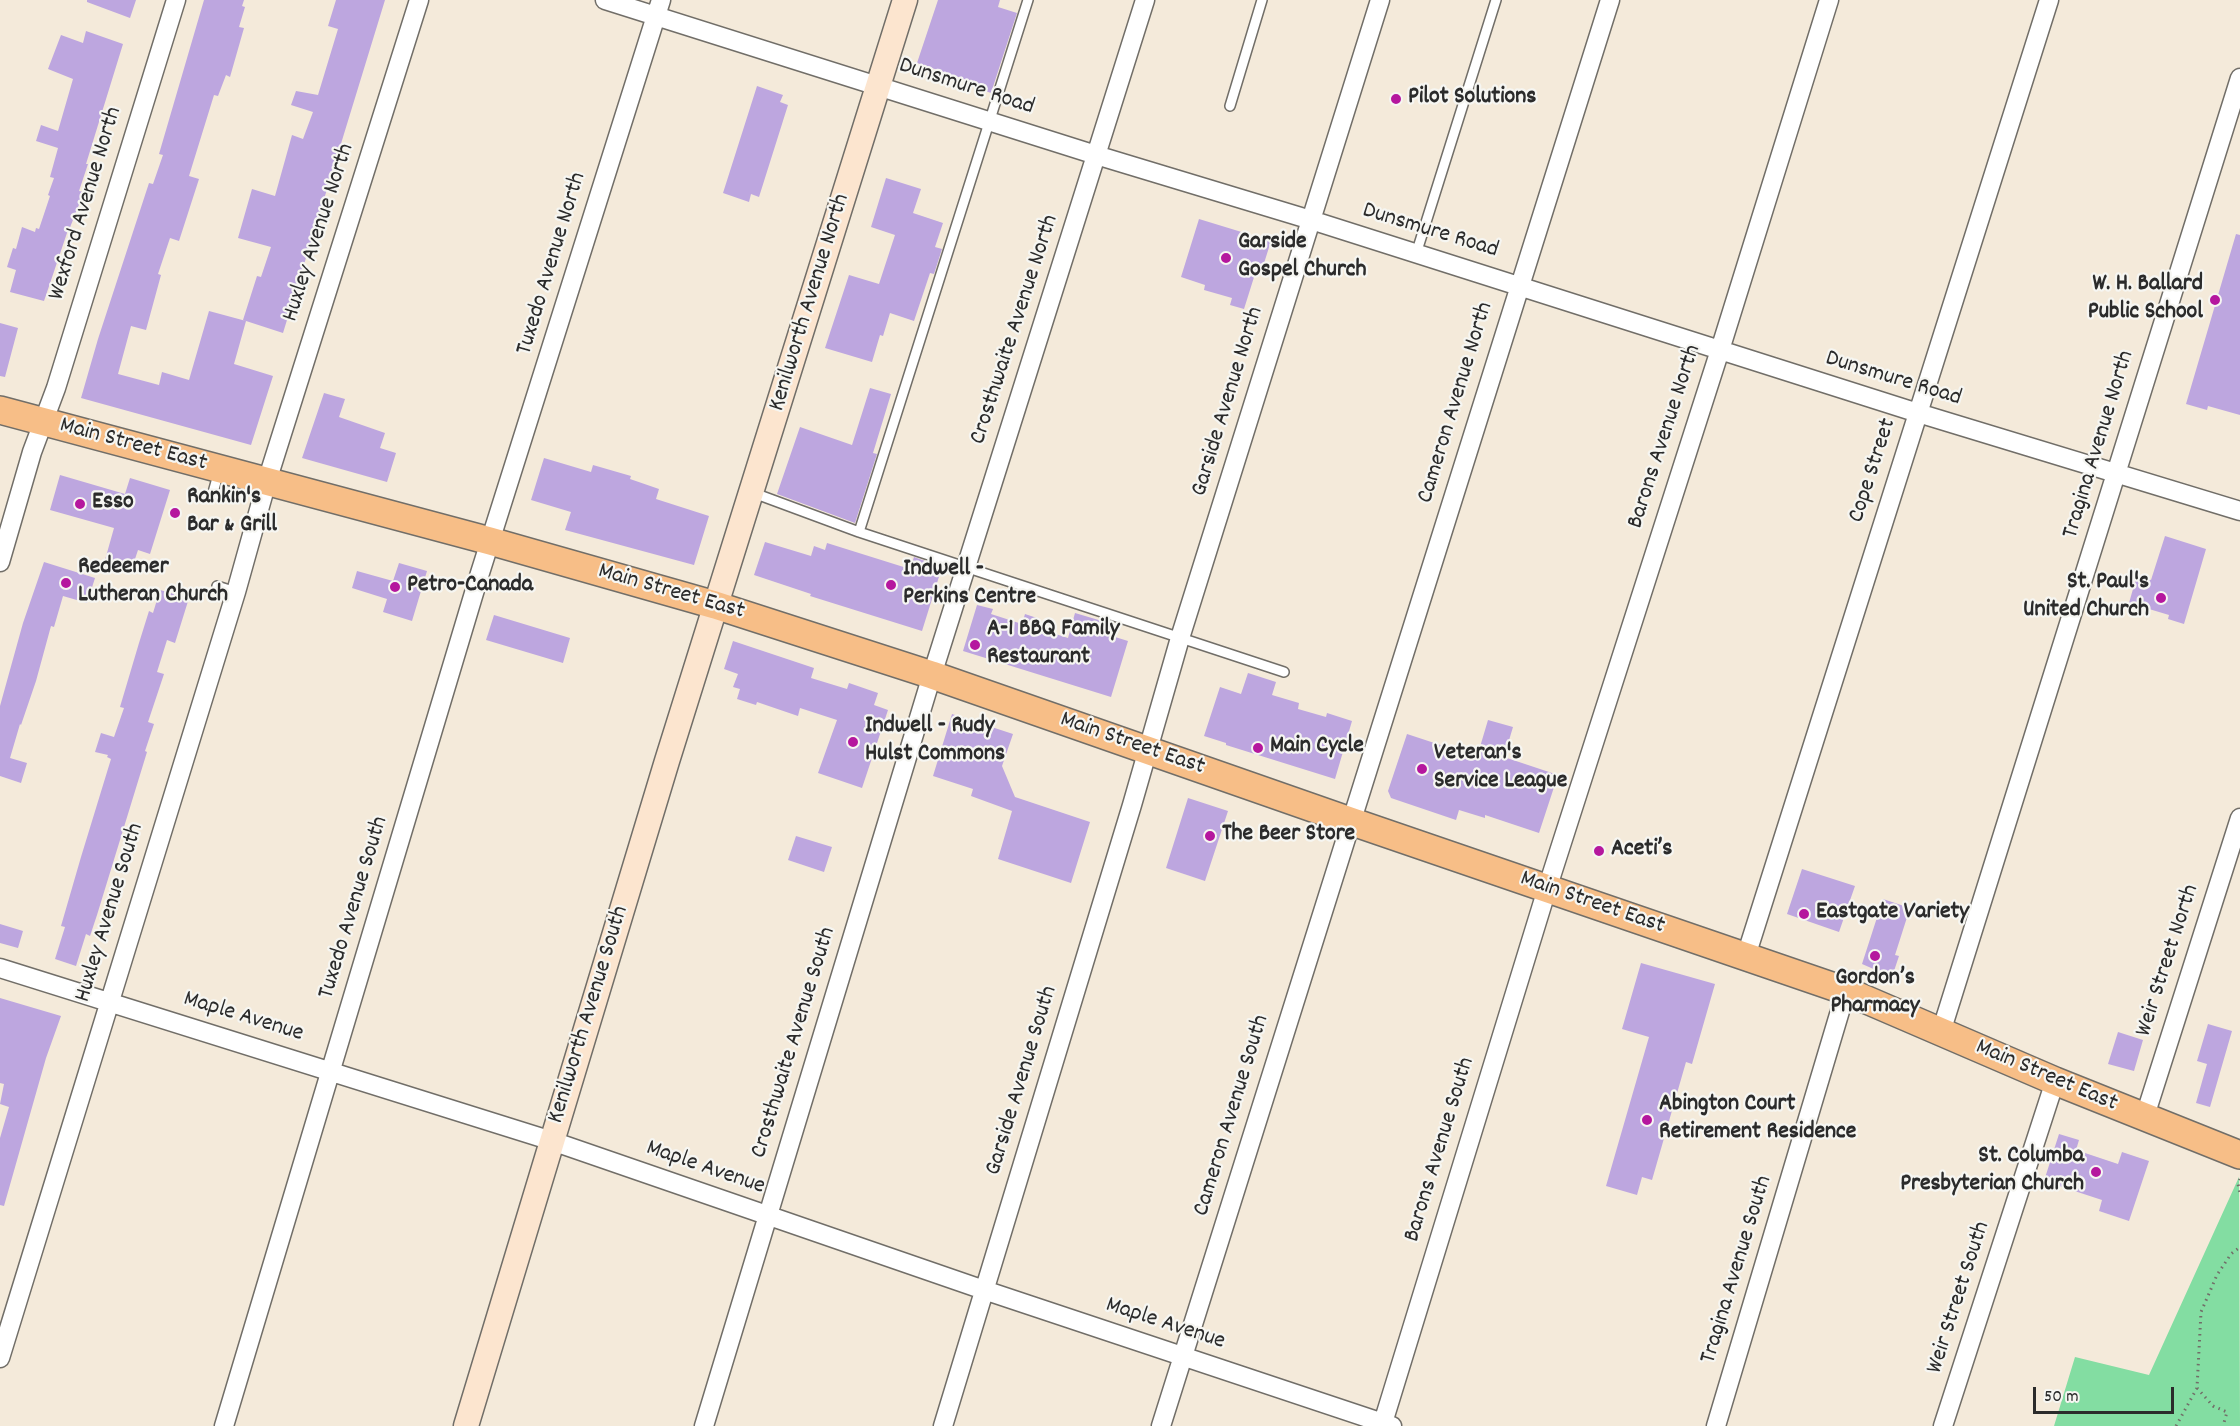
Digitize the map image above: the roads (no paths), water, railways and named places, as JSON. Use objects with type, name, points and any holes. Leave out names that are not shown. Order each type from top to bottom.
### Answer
[{"type":"main road","name":"Kenilworth Avenue North","points":[[715,605],[905,0]]},
{"type":"main road","name":"Main Street East","points":[[0,410],[490,541],[715,605],[932,675],[1846,991],[2144,1119],[2240,1155]]},
{"type":"main road","name":"Kenilworth Avenue South","points":[[466,1426],[715,605]]},
{"type":"street","name":"Wexford Avenue North","points":[[0,562],[176,0]]},
{"type":"street","name":"Huxley Avenue North","points":[[267,481],[419,0]]},
{"type":"street","name":"Dunsmure Road","points":[[605,0],[658,8],[878,86],[2240,512]]},
{"type":"street","name":"Crosthwaite Avenue North","points":[[932,675],[1146,0]]},
{"type":"street","name":"Garside Avenue North","points":[[1148,751],[1180,638],[1380,0]]},
{"type":"street","name":"Cameron Avenue North","points":[[1350,821],[1610,0]]},
{"type":"street","name":"Barons Avenue North","points":[[1547,888],[1720,350],[1829,0]]},
{"type":"street","name":"Cope Street","points":[[1746,956],[2049,0]]},
{"type":"street","name":"Tuxedo Avenue North","points":[[490,541],[658,8]]},
{"type":"street","name":"Tragina Avenue North","points":[[1941,1032],[2240,78]]},
{"type":"street","name":"Huxley Avenue South","points":[[0,1358],[236,592],[267,481]]},
{"type":"street","name":"Tuxedo Avenue South","points":[[224,1426],[490,541]]},
{"type":"street","name":"Crosthwaite Avenue South","points":[[704,1426],[932,675]]},
{"type":"street","name":"Garside Avenue South","points":[[943,1426],[1148,751]]},
{"type":"street","name":"Weir Street North","points":[[2144,1119],[2240,818]]},
{"type":"street","name":"Cameron Avenue South","points":[[1161,1426],[1350,821]]},
{"type":"street","name":"Barons Avenue South","points":[[1385,1425],[1547,888]]},
{"type":"street","name":"Maple Avenue","points":[[0,968],[552,1141],[1385,1425]]},
{"type":"street","name":"Tragina Avenue South","points":[[1716,1426],[1846,991]]},
{"type":"street","name":"Weir Street South","points":[[1943,1426],[2055,1081]]},
{"type":"lane","points":[[859,532],[1028,0]]},
{"type":"lane","points":[[1230,106],[1262,0]]},
{"type":"lane","points":[[1416,254],[1496,0]]},
{"type":"lane","points":[[212,496],[220,469]]},
{"type":"lane","points":[[751,492],[859,532],[1284,672]]},
{"type":"lane","points":[[217,586],[236,592]]},
{"type":"place","name":"Pilot Solutions","points":[[1396,99]]},
{"type":"place","name":"Garside Gospel Church","points":[[1226,258]]},
{"type":"place","name":"W. H. Ballard Public School","points":[[2215,300]]},
{"type":"place","name":"Esso","points":[[80,504]]},
{"type":"place","name":"Rankin's Bar & Grill","points":[[175,513]]},
{"type":"place","name":"Redeemer Lutheran Church","points":[[66,583]]},
{"type":"place","name":"Indwell - Perkins Centre","points":[[891,585]]},
{"type":"place","name":"Petro-Canada","points":[[395,587]]},
{"type":"place","name":"St. Paul's United Church","points":[[2161,598]]},
{"type":"place","name":"A-1 BBQ Family Restaurant","points":[[975,645]]},
{"type":"place","name":"Indwell - Rudy Hulst Commons","points":[[853,742]]},
{"type":"place","name":"Main Cycle","points":[[1258,748]]},
{"type":"place","name":"Veteran's Service League","points":[[1422,769]]},
{"type":"place","name":"The Beer Store","points":[[1210,836]]},
{"type":"place","name":"Aceti’s","points":[[1599,851]]},
{"type":"place","name":"Eastgate Variety","points":[[1804,914]]},
{"type":"place","name":"Gordon’s Pharmacy","points":[[1875,956]]},
{"type":"place","name":"Abington Court Retirement Residence","points":[[1647,1120]]},
{"type":"place","name":"St. Columba Presbyterian Church","points":[[2096,1172]]}]
